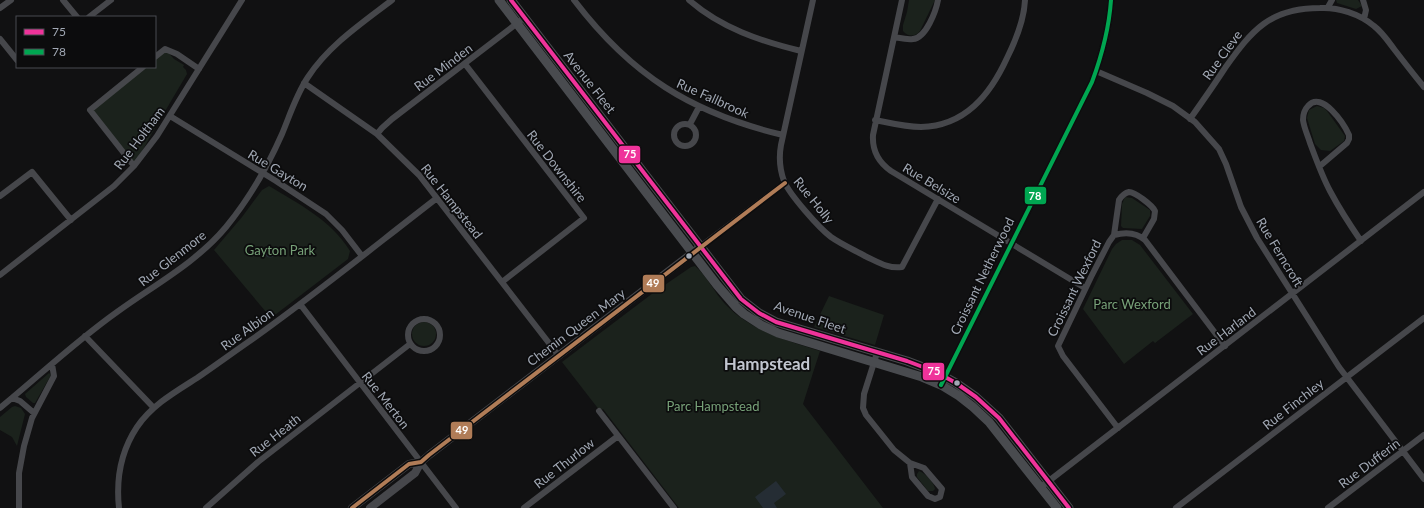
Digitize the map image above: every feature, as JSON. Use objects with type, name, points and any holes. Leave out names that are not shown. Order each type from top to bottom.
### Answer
[{"type":"main road","name":"Avenue Fleet","points":[[499,0],[521,21],[741,299],[759,313],[783,324],[876,357],[922,377],[943,381],[976,397],[999,418],[1069,508]]},
{"type":"main road","name":"Avenue Fleet","points":[[511,0],[521,21],[693,253],[736,307],[753,321],[778,333],[876,357]]},
{"type":"main road","name":"Avenue Fleet","points":[[943,381],[989,422],[1057,508]]},
{"type":"street","points":[[0,8],[10,0]]},
{"type":"street","points":[[63,0],[76,16]]},
{"type":"street","points":[[90,16],[111,0]]},
{"type":"street","name":"Rue Holtham","points":[[0,275],[114,186],[134,166],[157,136],[242,0]]},
{"type":"street","name":"Rue Glenmore","points":[[0,408],[86,336],[117,312],[168,277],[209,245],[225,229],[263,174],[283,132],[296,96],[304,83],[324,57],[340,41],[392,0]]},
{"type":"street","name":"Rue Fallbrook","points":[[574,0],[605,38],[633,64],[664,87],[699,107],[746,125],[783,135]]},
{"type":"street","points":[[689,0],[708,14],[739,32],[765,42],[801,51]]},
{"type":"street","name":"Rue Holly","points":[[813,0],[783,135],[780,158],[782,175],[785,183],[812,219],[829,236],[884,265],[894,268],[902,267],[938,199]]},
{"type":"street","name":"Rue Belsize","points":[[902,0],[872,135],[875,153],[880,162],[891,171],[1085,288]]},
{"type":"street","points":[[894,37],[910,40],[919,37],[923,33],[934,13],[938,0]]},
{"type":"street","points":[[875,120],[899,125],[922,127],[949,121],[972,108],[982,100],[1002,70],[1020,28],[1025,0]]},
{"type":"street","name":"Croissant Netherwood","points":[[943,381],[1096,71],[1106,39],[1111,0]]},
{"type":"street","points":[[1328,7],[1332,0]]},
{"type":"street","points":[[1363,0],[1366,10],[1364,19]]},
{"type":"street","name":"Rue Cleve","points":[[1190,119],[1241,45],[1254,31],[1274,17],[1292,10],[1304,8],[1328,7],[1364,19],[1382,33],[1424,87]]},
{"type":"street","name":"Rue Minden","points":[[377,134],[392,119],[521,21]]},
{"type":"street","points":[[0,39],[16,59]]},
{"type":"street","points":[[156,56],[166,49],[177,54],[199,69]]},
{"type":"street","name":"Rue Downshire","points":[[465,64],[584,218],[502,282]]},
{"type":"street","points":[[134,166],[90,110],[142,68]]},
{"type":"street","name":"Rue Ferncroft","points":[[1096,71],[1164,101],[1199,126],[1219,148],[1247,220],[1257,238],[1347,377],[1424,479]]},
{"type":"street","name":"Rue Hampstead","points":[[304,83],[377,134],[410,166],[437,198],[559,356]]},
{"type":"street","points":[[1320,166],[1347,143],[1349,135],[1327,105],[1312,102],[1304,112],[1304,125],[1320,166],[1331,192],[1361,241]]},
{"type":"street","points":[[690,124],[699,107]]},
{"type":"street","name":"Rue Gayton","points":[[170,116],[326,214],[342,230],[362,256]]},
{"type":"street","points":[[0,196],[32,172],[71,220]]},
{"type":"street","name":"Chemin Queen Mary","points":[[370,508],[415,473],[421,462],[785,183]]},
{"type":"street","name":"Croissant Wexford","points":[[1114,235],[1130,233],[1143,238],[1154,219],[1154,207],[1134,193],[1129,192],[1121,196],[1118,200],[1114,235],[1104,250],[1058,346],[1063,356],[1118,428]]},
{"type":"street","name":"Rue Harland","points":[[1041,487],[1424,192]]},
{"type":"street","name":"Rue Albion","points":[[119,508],[118,482],[125,448],[137,426],[153,407],[212,368],[300,304],[437,198]]},
{"type":"street","points":[[1143,238],[1225,346]]},
{"type":"street","name":"Rue Merton","points":[[300,304],[456,508]]},
{"type":"street","points":[[426,318],[436,323],[439,328],[440,338],[434,347],[424,351],[414,348],[410,344],[408,334],[412,324],[416,320],[426,318]]},
{"type":"street","name":"Rue Finchley","points":[[1176,508],[1424,318]]},
{"type":"street","points":[[86,336],[153,407]]},
{"type":"street","name":"Rue Heath","points":[[206,508],[258,462],[410,344]]},
{"type":"street","points":[[876,357],[864,394],[863,408],[866,415],[894,450],[910,463],[924,468],[940,485],[942,493],[940,497],[932,498],[928,496],[912,477],[910,463]]},
{"type":"street","points":[[19,508],[21,458],[34,413],[54,376],[52,364]]},
{"type":"street","points":[[12,398],[20,401],[34,413]]},
{"type":"street","points":[[599,411],[674,508]]},
{"type":"street","name":"Rue Dufferin","points":[[1328,508],[1424,435]]},
{"type":"street","name":"Rue Thurlow","points":[[524,508],[618,436]]},
{"type":"street","name":"Chemin Queen Mary","points":[[352,508],[410,464],[421,462]]},
{"type":"green space","points":[[909,0],[935,0],[920,31],[912,36],[903,31]]},
{"type":"green space","points":[[1336,0],[1358,0],[1362,6],[1356,9],[1337,3]]},
{"type":"green space","points":[[165,49],[174,59],[184,65],[183,67],[187,74],[134,166],[90,110],[142,68],[156,68],[156,56]]},
{"type":"green space","points":[[1317,106],[1324,108],[1327,111],[1345,136],[1344,141],[1330,151],[1321,150],[1315,144],[1307,118],[1309,110]]},
{"type":"green space","name":"Gayton Park","points":[[269,186],[303,206],[334,230],[350,251],[348,259],[271,318],[214,250],[242,217],[262,190]]},
{"type":"green space","points":[[1125,197],[1132,198],[1150,210],[1150,216],[1142,229],[1123,228],[1121,226],[1122,204]]},
{"type":"green space","name":"Parc Wexford","points":[[1122,240],[1132,240],[1140,245],[1193,314],[1155,343],[1153,341],[1124,364],[1083,309],[1112,249]]},
{"type":"green space","name":"Parc Hampstead","points":[[695,266],[703,274],[725,304],[746,321],[769,334],[820,351],[803,404],[883,508],[679,508],[603,409],[600,411],[562,362],[653,293],[691,267]]},
{"type":"green space","points":[[829,296],[884,315],[875,345],[814,327]]},
{"type":"green space","points":[[424,322],[433,325],[436,334],[433,343],[424,346],[415,343],[412,334],[415,325]]},
{"type":"green space","points":[[49,373],[51,375],[35,403],[33,403],[26,397],[25,394]]},
{"type":"green space","points":[[15,406],[21,408],[25,414],[17,446],[12,437],[0,430],[0,417]]},
{"type":"green space","points":[[919,471],[929,478],[935,489],[933,491],[928,491],[917,477]]},
{"type":"shaded area","points":[[268,247],[272,247],[274,248],[274,256],[268,257],[265,254],[265,250]]},
{"type":"shaded area","points":[[776,481],[786,494],[774,503],[777,508],[763,508],[755,497]]},
{"type":"transit line","name":"75","points":[[511,0],[741,299],[759,313],[776,322],[907,361],[936,372],[956,383],[976,397],[999,418],[1069,508]]},
{"type":"transit line","name":"78","points":[[941,385],[1092,82],[1099,62],[1109,21],[1111,0]]},
{"type":"transit line","name":"49","points":[[352,508],[409,464],[421,462],[785,183]]},
{"type":"district","name":"Hampstead","points":[[767,364]]}]
